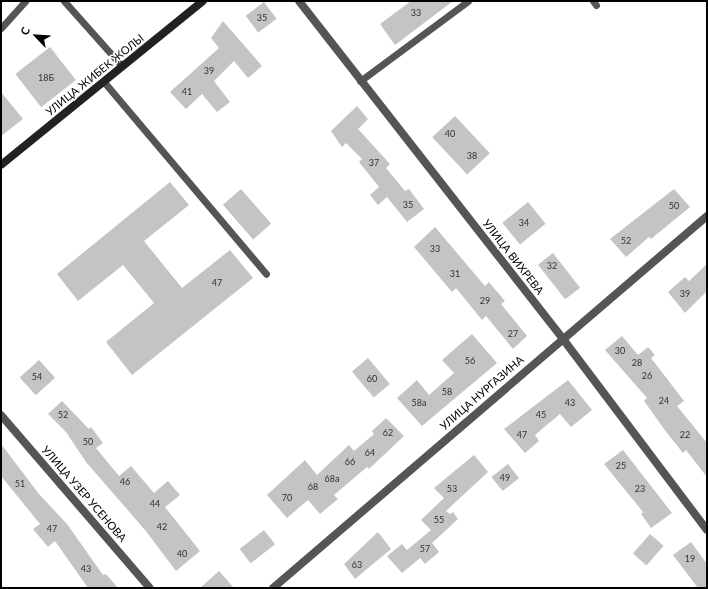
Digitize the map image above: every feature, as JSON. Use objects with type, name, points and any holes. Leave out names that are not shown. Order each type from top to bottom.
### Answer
[{"type":"main road","name":"УЛИЦА ЖИБЕК ЖОЛЫ","points":[[1,165],[203,1]]},
{"type":"street","name":"УЛИЦА ВИХРЕВА","points":[[299,1],[360,81],[563,338],[707,530]]},
{"type":"street","name":"УЛИЦА НУРГАЗИНА","points":[[272,588],[707,216]]},
{"type":"street","name":"УЛИЦА УЗЕР УСЕНОВА","points":[[1,415],[150,588]]},
{"type":"lane","points":[[1,28],[25,1]]},
{"type":"lane","points":[[64,1],[122,66]]},
{"type":"lane","points":[[360,81],[468,1]]},
{"type":"lane","points":[[104,82],[266,274]]},
{"type":"building","points":[[411,1],[453,1],[395,45],[380,24]]},
{"type":"building","points":[[264,2],[277,19],[258,33],[246,16]]},
{"type":"building","points":[[223,21],[262,66],[248,78],[234,61],[214,81],[230,102],[217,112],[202,94],[186,109],[170,92],[219,48],[211,38]]},
{"type":"building","points":[[50,47],[76,80],[41,107],[15,74]]},
{"type":"building","points":[[1,92],[23,119],[1,136]]},
{"type":"building","points":[[357,106],[368,119],[358,129],[390,164],[386,168],[405,191],[409,189],[424,209],[407,222],[387,197],[378,205],[370,195],[379,187],[359,162],[362,159],[346,143],[342,147],[331,131]]},
{"type":"building","points":[[455,116],[490,153],[467,174],[432,137]]},
{"type":"building","points":[[170,182],[189,205],[144,241],[182,288],[230,250],[253,278],[132,375],[106,342],[154,303],[123,265],[78,301],[57,274]]},
{"type":"building","points":[[241,189],[271,224],[253,239],[223,205]]},
{"type":"building","points":[[674,189],[690,207],[651,239],[649,237],[626,257],[610,239]]},
{"type":"building","points":[[528,202],[546,224],[520,245],[502,223]]},
{"type":"building","points":[[435,227],[485,286],[489,282],[505,301],[501,304],[527,336],[513,349],[486,316],[482,320],[456,288],[452,292],[414,247]]},
{"type":"building","points":[[553,253],[580,288],[565,299],[538,265]]},
{"type":"building","points":[[707,264],[707,291],[685,313],[668,292],[685,277],[689,281]]},
{"type":"building","points":[[472,334],[497,363],[422,426],[397,398],[417,380],[429,395],[454,373],[442,360]]},
{"type":"building","points":[[622,336],[638,355],[648,347],[655,355],[651,358],[684,401],[677,406],[707,443],[707,477],[686,450],[683,453],[644,401],[647,398],[605,350]]},
{"type":"building","points":[[368,358],[390,384],[374,398],[352,371]]},
{"type":"building","points":[[39,360],[55,378],[36,395],[20,377]]},
{"type":"building","points":[[568,380],[592,410],[571,427],[560,414],[535,435],[539,441],[525,453],[504,429]]},
{"type":"building","points":[[62,401],[89,429],[91,427],[103,443],[96,448],[119,476],[131,466],[154,493],[168,481],[180,495],[165,507],[200,551],[176,571],[145,530],[86,462],[66,432],[48,414]]},
{"type":"building","points":[[386,418],[404,436],[369,469],[367,467],[334,495],[338,499],[320,514],[308,500],[287,518],[267,495],[305,460],[317,475],[349,445],[354,451],[374,434],[372,431]]},
{"type":"building","points":[[1,444],[39,494],[67,524],[103,575],[106,574],[118,588],[88,588],[55,541],[48,547],[33,529],[40,524],[1,476]]},
{"type":"building","points":[[623,450],[672,513],[651,528],[641,514],[643,512],[604,464]]},
{"type":"building","points":[[474,455],[488,472],[446,511],[450,514],[453,512],[458,519],[432,543],[439,552],[425,564],[420,558],[402,573],[387,556],[402,544],[407,550],[431,530],[421,520],[444,498],[434,488]]},
{"type":"building","points":[[508,464],[519,478],[503,491],[491,477]]},
{"type":"building","points":[[264,530],[275,544],[251,563],[240,549]]},
{"type":"building","points":[[378,532],[391,549],[355,579],[344,564]]},
{"type":"building","points":[[650,534],[664,546],[647,565],[633,554]]},
{"type":"building","points":[[691,542],[707,564],[707,588],[698,588],[673,555]]},
{"type":"building","points":[[219,571],[234,588],[200,588]]}]
